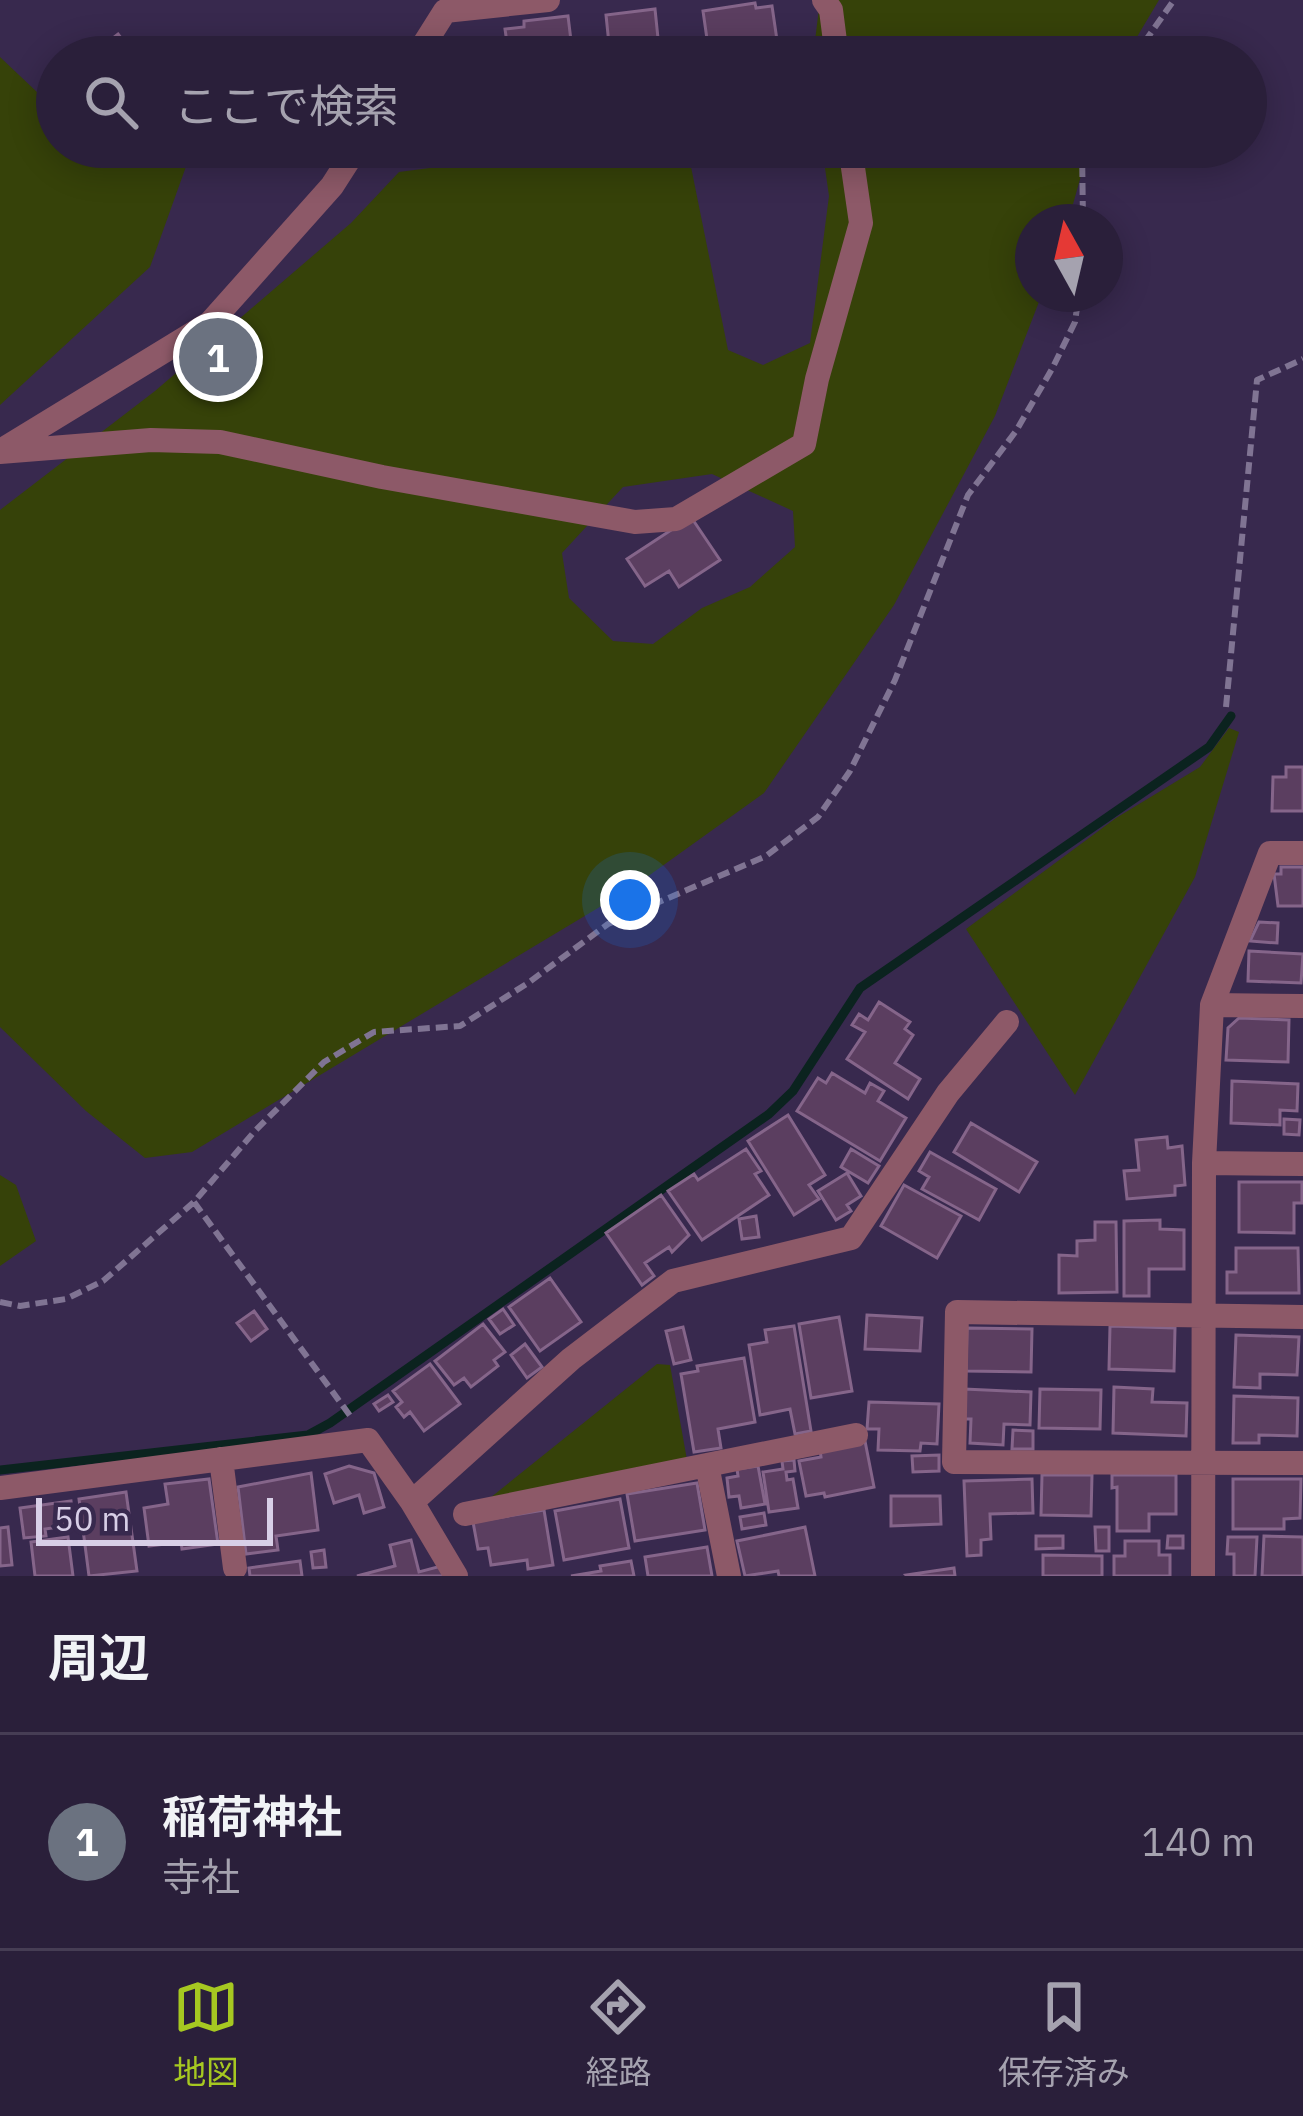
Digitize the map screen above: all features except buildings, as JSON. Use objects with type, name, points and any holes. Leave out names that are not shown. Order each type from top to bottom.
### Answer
[{"type":"street","points":[[429,36],[445,11],[548,0]]},
{"type":"street","points":[[824,0],[831,10],[834,36]]},
{"type":"street","points":[[0,452],[210,323],[344,168]]},
{"type":"street","points":[[0,452],[151,440],[220,442],[382,477],[635,522],[676,519],[804,444],[817,379],[861,223],[853,168]]},
{"type":"street","points":[[1203,1576],[1204,1163],[1212,1006],[1270,854],[1303,854]]},
{"type":"street","points":[[1212,1006],[1303,1006]]},
{"type":"street","points":[[412,1502],[571,1359],[673,1281],[851,1238],[948,1093],[1007,1022]]},
{"type":"street","points":[[1204,1163],[1303,1164]]},
{"type":"street","points":[[1303,1317],[957,1312],[954,1462],[1303,1463]]},
{"type":"street","points":[[466,1514],[856,1435]]},
{"type":"street","points":[[0,1488],[368,1440],[456,1576]]},
{"type":"street","points":[[221,1459],[235,1568]]},
{"type":"street","points":[[707,1465],[729,1576]]},
{"type":"path","points":[[1149,36],[1174,0]]},
{"type":"path","points":[[1082,168],[1083,204]]},
{"type":"path","points":[[0,1301],[20,1306],[66,1299],[103,1281],[194,1202],[254,1132],[324,1062],[374,1032],[460,1026],[608,924],[766,856],[818,817],[850,771],[895,680],[968,495],[1016,431],[1052,369],[1076,312]]},
{"type":"path","points":[[1226,707],[1257,380],[1303,359]]},
{"type":"path","points":[[194,1202],[351,1417]]},
{"type":"green space","points":[[820,0],[1159,0],[1138,36],[816,36]]},
{"type":"green space","points":[[0,57],[36,91],[36,168],[185,168],[150,267],[0,405]]},
{"type":"green space","points":[[691,168],[728,350],[763,365],[810,343],[829,196],[825,168],[1083,168],[1073,204],[1015,204],[1015,312],[1035,312],[995,416],[894,605],[764,793],[633,887],[192,1152],[145,1158],[86,1111],[0,1027],[0,510],[155,391],[351,223],[399,172]],"holes":[[[712,474],[793,511],[795,547],[750,587],[702,608],[653,644],[613,641],[569,598],[562,553],[623,487]]]},
{"type":"green space","points":[[1229,728],[1239,732],[1195,877],[1075,1095],[966,929],[1116,818],[1200,767]]},
{"type":"green space","points":[[0,1175],[16,1185],[36,1241],[0,1266]]},
{"type":"green space","points":[[657,1364],[670,1365],[687,1460],[485,1502]]},
{"type":"waterway","points":[[0,1470],[308,1435],[330,1423],[769,1114],[793,1091],[860,988],[1209,747],[1231,716]]},
{"type":"place","name":"稲荷神社","points":[[218,357]]}]
